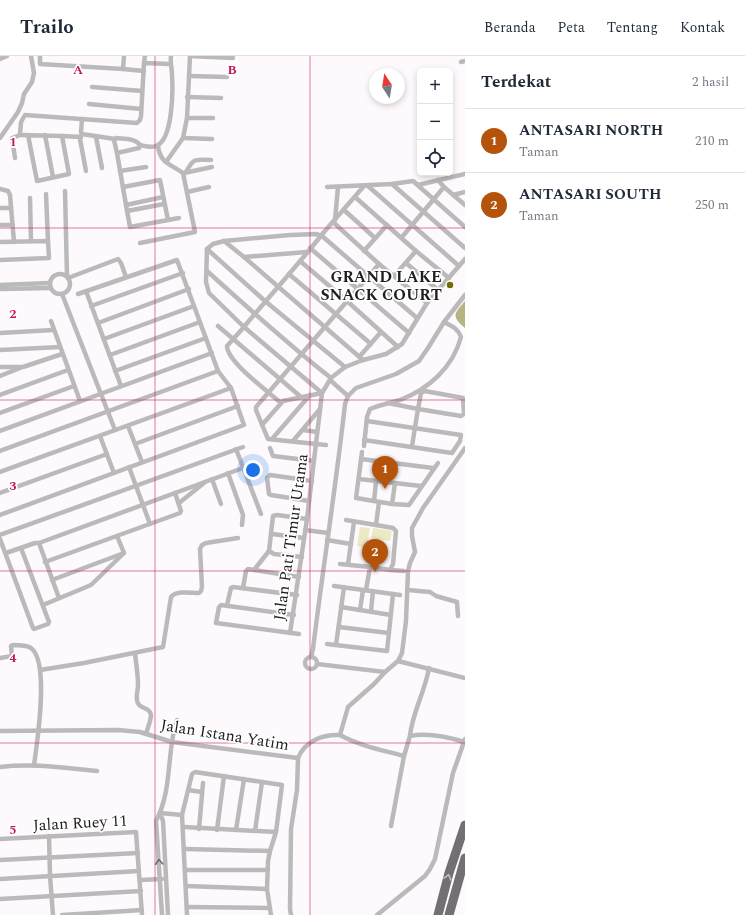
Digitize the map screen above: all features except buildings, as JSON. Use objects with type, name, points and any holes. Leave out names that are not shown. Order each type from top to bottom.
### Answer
[{"type":"highway","points":[[438,915],[449,873],[465,825]]},
{"type":"highway","points":[[449,915],[465,858]]},
{"type":"street","points":[[0,59],[7,56]]},
{"type":"street","points":[[0,138],[20,107],[24,94],[32,82],[34,73],[31,56]]},
{"type":"street","points":[[40,56],[40,64],[144,71]]},
{"type":"street","points":[[123,69],[124,56]]},
{"type":"street","points":[[20,135],[21,122],[25,115],[138,123],[140,120],[145,56]]},
{"type":"street","points":[[117,153],[139,148],[140,146],[153,147],[158,145],[166,134],[172,94],[172,72],[170,64],[171,56]]},
{"type":"street","points":[[166,162],[184,138],[187,118],[190,56],[233,58]]},
{"type":"street","points":[[144,63],[170,64]]},
{"type":"street","points":[[189,76],[227,77]]},
{"type":"street","points":[[92,88],[142,91]]},
{"type":"street","points":[[187,98],[222,98]]},
{"type":"street","points":[[89,104],[141,109]]},
{"type":"street","points":[[187,118],[213,118]]},
{"type":"street","points":[[82,119],[80,139],[86,171]]},
{"type":"street","points":[[15,158],[12,138],[20,135],[96,137],[137,141],[140,146]]},
{"type":"street","points":[[28,135],[37,180],[69,174],[62,136]]},
{"type":"street","points":[[45,136],[53,177]]},
{"type":"street","points":[[96,137],[102,168]]},
{"type":"street","points":[[184,138],[212,139]]},
{"type":"street","points":[[115,139],[130,227],[179,218]]},
{"type":"street","points":[[158,145],[159,154],[166,162],[184,173],[212,167]]},
{"type":"street","points":[[140,243],[195,232],[184,173],[194,160],[211,160]]},
{"type":"street","points":[[120,171],[146,167]]},
{"type":"street","points":[[418,186],[465,174]]},
{"type":"street","points":[[123,187],[160,180],[168,220]]},
{"type":"street","points":[[438,180],[444,188],[465,205]]},
{"type":"street","points":[[327,187],[366,186],[413,182],[465,227]]},
{"type":"street","points":[[392,184],[465,248]]},
{"type":"street","points":[[282,403],[233,360],[226,348],[334,221],[366,186]]},
{"type":"street","points":[[366,186],[459,266]]},
{"type":"street","points":[[187,192],[209,187]]},
{"type":"street","points":[[334,221],[338,187]]},
{"type":"street","points":[[402,238],[444,188]]},
{"type":"street","points":[[0,190],[8,191],[10,194],[14,242]]},
{"type":"street","points":[[62,294],[70,286],[68,277],[65,191]]},
{"type":"street","points":[[453,195],[465,192]]},
{"type":"street","points":[[0,260],[49,258],[46,194]]},
{"type":"street","points":[[126,204],[163,197]]},
{"type":"street","points":[[355,197],[448,278]]},
{"type":"street","points":[[30,198],[31,241]]},
{"type":"street","points":[[127,212],[164,204]]},
{"type":"street","points":[[0,208],[11,208]]},
{"type":"street","points":[[344,210],[375,238]]},
{"type":"street","points":[[334,221],[364,251],[427,303]]},
{"type":"street","points":[[0,225],[13,225]]},
{"type":"street","points":[[364,251],[387,225]]},
{"type":"street","points":[[207,249],[213,244],[224,241],[316,234],[322,236],[417,318]]},
{"type":"street","points":[[0,242],[48,241]]},
{"type":"street","points":[[224,241],[362,358]]},
{"type":"street","points":[[207,249],[206,282],[210,296],[322,393]]},
{"type":"street","points":[[207,249],[265,301],[344,367]]},
{"type":"street","points":[[244,257],[309,250],[409,333]]},
{"type":"street","points":[[394,276],[416,251]]},
{"type":"street","points":[[262,425],[284,400],[322,393],[331,379],[344,367],[362,358],[386,354],[398,347],[404,342],[427,303],[465,258]]},
{"type":"street","points":[[62,294],[53,292],[50,285],[52,278],[57,275],[62,274],[68,277],[118,259],[126,277]]},
{"type":"street","points":[[0,515],[243,426],[244,423],[231,388],[218,371],[178,260],[176,259],[78,294]]},
{"type":"street","points":[[300,261],[398,347]]},
{"type":"street","points":[[406,263],[438,290]]},
{"type":"street","points":[[326,445],[267,438],[256,408],[379,264]]},
{"type":"street","points":[[207,271],[254,314],[331,379],[348,396]]},
{"type":"street","points":[[91,306],[182,273]]},
{"type":"street","points":[[289,274],[371,344]]},
{"type":"street","points":[[0,285],[50,285]]},
{"type":"street","points":[[0,289],[50,285]]},
{"type":"street","points":[[98,323],[188,289]]},
{"type":"street","points":[[86,291],[121,386]]},
{"type":"street","points":[[62,294],[115,430]]},
{"type":"street","points":[[317,664],[312,669],[308,667],[306,661],[311,657],[313,649],[345,404],[348,396],[356,388],[396,374],[416,363],[428,348],[444,322],[465,295]]},
{"type":"street","points":[[104,339],[194,306]]},
{"type":"street","points":[[50,321],[80,401]]},
{"type":"street","points":[[110,355],[200,322]]},
{"type":"street","points":[[364,446],[370,409],[402,399],[424,389],[436,379],[448,365],[461,338],[458,331],[444,322]]},
{"type":"street","points":[[218,326],[301,397]]},
{"type":"street","points":[[0,333],[53,330]]},
{"type":"street","points":[[362,358],[381,332]]},
{"type":"street","points":[[116,371],[206,338]]},
{"type":"street","points":[[0,350],[60,347]]},
{"type":"street","points":[[0,431],[212,353]]},
{"type":"street","points":[[0,376],[62,354]]},
{"type":"street","points":[[0,367],[24,367]]},
{"type":"street","points":[[0,395],[68,370]]},
{"type":"street","points":[[0,451],[218,371]]},
{"type":"street","points":[[0,413],[74,386]]},
{"type":"street","points":[[0,472],[231,388]]},
{"type":"street","points":[[388,403],[392,405],[461,416],[464,414],[463,398],[424,389]]},
{"type":"street","points":[[412,446],[421,393],[424,389]]},
{"type":"street","name":"Jalan Pati Timur Utama","points":[[290,633],[297,595],[322,393]]},
{"type":"street","points":[[272,439],[310,395]]},
{"type":"street","points":[[135,444],[238,406]]},
{"type":"street","points":[[293,441],[320,408]]},
{"type":"street","points":[[364,440],[452,453],[460,441],[461,435],[367,421]]},
{"type":"street","points":[[128,426],[142,462]]},
{"type":"street","points":[[303,430],[318,432]]},
{"type":"street","points":[[100,436],[114,473]]},
{"type":"street","points":[[0,535],[243,447]]},
{"type":"street","points":[[270,448],[273,456],[314,461]]},
{"type":"street","points":[[404,756],[354,742],[340,734],[348,707],[398,661],[402,653],[404,646],[410,563],[415,552],[412,528],[423,508],[465,448]]},
{"type":"street","points":[[236,449],[261,514]]},
{"type":"street","points":[[362,452],[356,498],[392,504],[409,505],[433,468],[438,463]]},
{"type":"street","points":[[0,493],[107,454]]},
{"type":"street","points":[[361,459],[433,468]]},
{"type":"street","points":[[129,467],[150,524]]},
{"type":"street","points":[[6,554],[35,542],[39,543],[243,468]]},
{"type":"street","points":[[228,473],[243,515],[242,525]]},
{"type":"street","points":[[309,501],[269,494],[267,478],[270,475],[312,481]]},
{"type":"street","points":[[359,479],[421,486]]},
{"type":"street","points":[[179,503],[210,480]]},
{"type":"street","points":[[210,480],[221,504]]},
{"type":"street","points":[[376,482],[376,525]]},
{"type":"street","points":[[392,504],[395,483]]},
{"type":"street","points":[[45,562],[180,513],[179,503],[174,493]]},
{"type":"street","points":[[254,570],[269,551],[273,516],[307,519]]},
{"type":"street","points":[[346,520],[393,528],[396,531],[393,564],[390,570]]},
{"type":"street","points":[[348,564],[354,522]]},
{"type":"street","points":[[305,530],[328,533]]},
{"type":"street","points":[[272,534],[304,538]]},
{"type":"street","points":[[117,536],[124,553]]},
{"type":"street","points":[[40,670],[84,663],[163,647],[171,597],[176,593],[199,593],[201,591],[200,549],[202,545],[238,538]]},
{"type":"street","points":[[0,539],[33,629],[49,623],[21,548]]},
{"type":"street","points":[[327,540],[351,544]]},
{"type":"street","points":[[39,543],[58,598]]},
{"type":"street","points":[[269,551],[274,554],[302,557]]},
{"type":"street","points":[[52,580],[124,553]]},
{"type":"street","points":[[43,605],[94,583],[124,553]]},
{"type":"street","points":[[340,564],[404,571]]},
{"type":"street","points":[[360,610],[370,567]]},
{"type":"street","points":[[243,588],[246,571],[248,569],[299,577]]},
{"type":"street","points":[[334,586],[400,595]]},
{"type":"street","points":[[227,605],[231,588],[233,587],[297,595]]},
{"type":"street","points":[[336,645],[344,587]]},
{"type":"street","points":[[408,590],[430,592],[436,596],[457,602],[458,616]]},
{"type":"street","points":[[371,611],[373,591]]},
{"type":"street","points":[[327,644],[387,651],[393,594]]},
{"type":"street","points":[[294,615],[221,605],[219,607],[216,622],[218,624],[299,634]]},
{"type":"street","points":[[341,607],[390,615]]},
{"type":"street","points":[[339,627],[389,633]]},
{"type":"street","points":[[0,658],[12,656],[11,646],[13,645],[30,647],[34,651],[40,670],[42,684],[34,765]]},
{"type":"street","points":[[135,653],[138,705],[149,711],[151,716],[146,734]]},
{"type":"street","points":[[311,657],[317,660],[317,664]]},
{"type":"street","points":[[398,661],[465,678]]},
{"type":"street","points":[[317,664],[385,672]]},
{"type":"street","points":[[391,826],[404,756],[413,719],[423,692],[429,668]]},
{"type":"street","points":[[162,915],[156,820],[160,813],[168,778],[172,742],[177,720]]},
{"type":"street","name":"Jalan Istana Yatim","points":[[0,731],[105,729],[140,732],[172,742],[298,758],[301,751],[308,743],[323,737],[340,734]]},
{"type":"street","points":[[377,915],[425,876],[430,869],[435,858],[453,772],[464,741],[442,737],[410,736]]},
{"type":"street","points":[[291,915],[291,829],[297,790],[298,758]]},
{"type":"street","points":[[0,767],[34,765],[98,771]]},
{"type":"street","points":[[187,915],[184,827],[182,815],[192,774],[194,773],[281,784],[283,787],[276,832],[270,851],[268,870],[267,889],[271,915]]},
{"type":"street","points":[[217,830],[224,776]]},
{"type":"street","points":[[236,830],[244,779]]},
{"type":"street","points":[[255,831],[262,782]]},
{"type":"street","points":[[199,829],[203,783]]},
{"type":"street","points":[[188,790],[202,792]]},
{"type":"street","points":[[160,813],[182,815]]},
{"type":"street","points":[[160,813],[162,820],[168,915]]},
{"type":"street","points":[[184,827],[217,830],[276,832]]},
{"type":"street","name":"Jalan Ruey 11","points":[[0,839],[136,832],[138,852]]},
{"type":"street","points":[[48,836],[53,915]]},
{"type":"street","points":[[185,849],[270,851]]},
{"type":"street","points":[[0,860],[138,852],[142,913],[62,915]]},
{"type":"street","points":[[186,870],[268,870]]},
{"type":"street","points":[[0,879],[139,871]]},
{"type":"street","points":[[140,880],[166,880]]},
{"type":"street","points":[[186,886],[267,889]]},
{"type":"street","points":[[0,898],[141,891]]},
{"type":"street","points":[[187,907],[270,908]]},
{"type":"shaded area","points":[[465,301],[465,328],[456,318],[456,312]]},
{"type":"shaded area","points":[[360,527],[370,528],[367,548],[357,546]]},
{"type":"shaded area","points":[[373,528],[392,531],[390,541],[371,538]]},
{"type":"place","name":"GRAND LAKE SNACK COURT","points":[[450,285]]},
{"type":"place","name":"ANTASARI NORTH","points":[[385,489]]},
{"type":"place","name":"ANTASARI SOUTH","points":[[375,572]]}]
